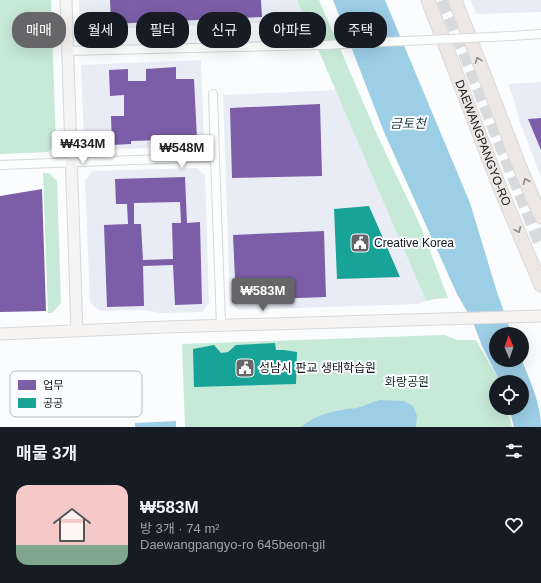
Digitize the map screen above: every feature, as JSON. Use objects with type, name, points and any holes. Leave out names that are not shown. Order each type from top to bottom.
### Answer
[{"type":"main road","name":"DAEWANGPANGYO-RO","points":[[428,0],[500,188],[541,285]]},
{"type":"main road","name":"DAEWANGPANGYO-RO","points":[[455,0],[523,175],[541,217]]},
{"type":"street","points":[[66,0],[77,331]]},
{"type":"street","points":[[67,51],[323,45],[541,34]]},
{"type":"street","points":[[213,94],[221,325]]},
{"type":"street","points":[[0,165],[216,157]]},
{"type":"street","points":[[0,334],[221,325],[541,316]]},
{"type":"shaded area","points":[[79,0],[297,0],[302,12],[259,12],[259,23],[251,23],[251,12],[197,12],[197,25],[189,26],[189,12],[136,12],[136,28],[128,28],[128,12],[79,12]]},
{"type":"shaded area","points":[[470,0],[541,0],[541,12],[477,14]]},
{"type":"shaded area","points":[[201,60],[204,146],[92,150],[84,143],[81,65]]},
{"type":"shaded area","points":[[541,82],[541,177],[520,123],[513,96],[508,84]]},
{"type":"shaded area","points":[[336,90],[426,301],[418,304],[239,310],[230,303],[223,95]]},
{"type":"shaded area","points":[[197,168],[205,175],[209,303],[202,312],[160,313],[143,310],[100,311],[90,302],[85,180],[93,171]]},
{"type":"green space","points":[[0,0],[51,0],[51,12],[12,12],[12,48],[53,48],[56,144],[48,152],[0,154]]},
{"type":"green space","points":[[297,0],[319,0],[324,12],[302,12]]},
{"type":"green space","points":[[326,16],[334,35],[334,48],[340,48],[379,139],[421,227],[448,298],[426,301],[318,48],[326,48]]},
{"type":"green space","points":[[43,173],[49,173],[57,181],[61,303],[52,313],[48,313]]},
{"type":"green space","name":"화랑공원","points":[[445,335],[457,340],[476,340],[489,363],[489,367],[491,367],[496,375],[489,375],[489,415],[509,415],[512,427],[185,427],[182,344]]},
{"type":"water","name":"금토천","points":[[333,0],[385,0],[470,203],[497,292],[510,327],[489,327],[489,360],[472,320],[457,294],[384,132],[352,48],[387,48],[387,12],[338,12]]},
{"type":"water","name":"금토천","points":[[492,367],[525,367],[528,375],[496,375]]},
{"type":"water","name":"금토천","points":[[529,378],[537,401],[541,418],[541,427],[514,427],[511,415],[529,415]]},
{"type":"water","points":[[380,400],[404,401],[413,406],[417,416],[416,427],[301,427],[323,415],[341,410],[358,408]]},
{"type":"water","points":[[176,421],[176,427],[135,427],[135,423]]},
{"type":"building: 업무","points":[[110,0],[261,0],[262,12],[259,12],[259,17],[251,18],[251,12],[197,12],[197,20],[189,20],[189,12],[136,12],[136,23],[128,23],[128,12],[110,12]]},
{"type":"building: 업무","points":[[176,67],[176,79],[194,79],[197,139],[131,141],[131,144],[112,145],[111,116],[124,116],[124,95],[110,96],[109,70],[128,69],[128,81],[146,81],[146,69]]},
{"type":"building: 업무","points":[[320,104],[322,176],[232,178],[230,108]]},
{"type":"building: 업무","points":[[541,118],[541,150],[528,119]]},
{"type":"building: 업무","points":[[185,177],[187,223],[200,222],[202,304],[175,305],[173,265],[143,266],[144,306],[107,307],[104,225],[128,224],[127,204],[116,204],[115,179]],"holes":[[[180,202],[181,223],[172,223],[173,259],[143,260],[141,224],[134,224],[134,203]]]},
{"type":"building: 업무","points":[[42,189],[46,311],[0,312],[0,196]]},
{"type":"building: 업무","points":[[324,231],[326,297],[236,300],[233,235]]},
{"type":"building: 공공","name":"Creative Korea","points":[[369,206],[400,277],[337,279],[334,209]]},
{"type":"building: 공공","name":"성남시 판교 생태학습원","points":[[275,343],[276,350],[297,352],[296,384],[194,387],[193,349],[214,345],[221,353],[228,352],[236,345]]},
{"type":"tunnel","points":[[443,0],[541,246]]},
{"type":"place","name":"Creative Korea","points":[[360,243]]},
{"type":"place","name":"성남시 판교 생태학습원","points":[[245,368]]}]
